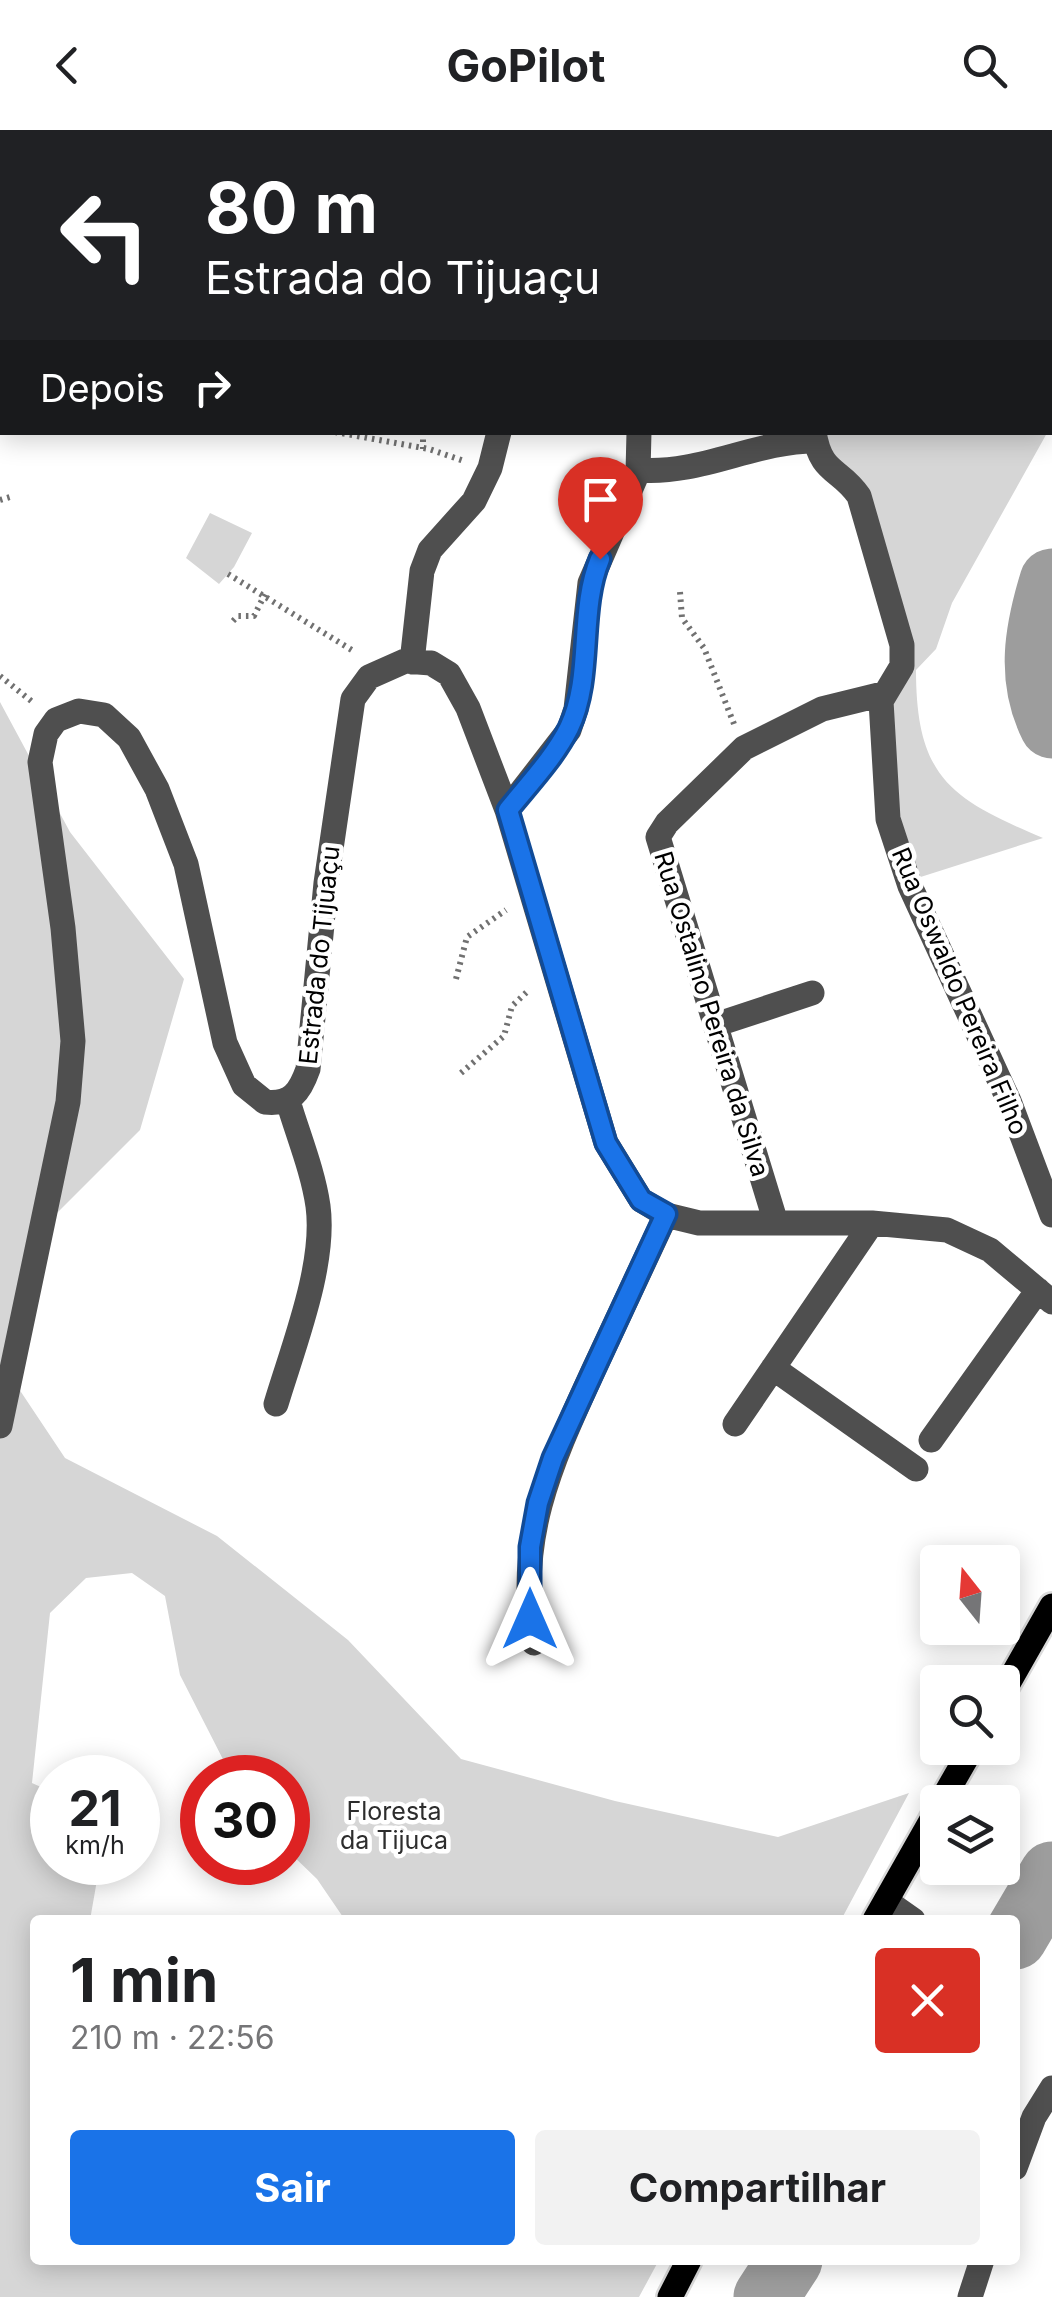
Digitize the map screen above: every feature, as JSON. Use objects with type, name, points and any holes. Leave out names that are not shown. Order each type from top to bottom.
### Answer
[{"type":"main road","points":[[1018,1665],[1052,1606]]},
{"type":"main road","points":[[880,1911],[920,1841]]},
{"type":"main road","points":[[670,2297],[686,2265]]},
{"type":"street","points":[[412,662],[422,570],[430,550],[474,502],[490,468],[498,435]]},
{"type":"street","points":[[508,810],[568,730],[583,666],[590,583],[638,470],[639,435]]},
{"type":"street","points":[[638,470],[666,472],[814,437]]},
{"type":"street","name":"Rua Oswaldo Pereira Filho","points":[[814,437],[824,465],[851,485],[858,496],[902,645],[902,666],[883,694],[888,819],[910,886],[1009,1101],[1052,1215]]},
{"type":"street","points":[[382,670],[412,662],[430,663],[449,674],[468,708],[508,810],[606,1143],[641,1200],[666,1214],[699,1223],[872,1222],[947,1230],[990,1250],[1045,1296],[931,1440]]},
{"type":"street","name":"Estrada do Tijuaçu","points":[[288,1101],[301,1089],[308,1069],[326,883],[353,699],[368,677],[382,670]]},
{"type":"street","name":"Rua Ostalino Pereira da Silva","points":[[776,1223],[658,837],[666,824],[744,748],[822,709],[883,694]]},
{"type":"street","points":[[0,1426],[68,1102],[73,1041],[64,928],[40,762],[46,734],[56,720],[79,711],[104,715],[129,738],[157,789],[186,864],[225,1044],[244,1084],[265,1102],[288,1101],[318,1205],[319,1231],[308,1289],[276,1404]]},
{"type":"street","points":[[716,1026],[812,994]]},
{"type":"street","points":[[534,1642],[528,1594],[538,1503],[553,1458],[666,1214]]},
{"type":"street","points":[[734,1424],[872,1222]]},
{"type":"street","points":[[773,1368],[916,1469]]},
{"type":"street","points":[[1020,2155],[1034,2117],[1052,2088]]},
{"type":"street","points":[[970,2297],[980,2265]]},
{"type":"path","points":[[351,435],[423,449],[490,468]]},
{"type":"path","points":[[422,435],[423,449]]},
{"type":"path","points":[[0,500],[10,497]]},
{"type":"path","points":[[228,574],[382,670]]},
{"type":"path","points":[[680,592],[682,618],[704,648],[744,748]]},
{"type":"path","points":[[233,621],[238,616],[254,616],[265,594]]},
{"type":"path","points":[[0,676],[56,720]]},
{"type":"path","points":[[456,979],[467,937],[532,892]]},
{"type":"path","points":[[462,1073],[504,1036],[512,1006],[556,972]]},
{"type":"green space","points":[[815,435],[1046,435],[952,603],[936,649],[916,670],[923,736],[945,780],[984,810],[1043,838],[908,881],[881,707],[902,666],[859,496]]},
{"type":"green space","points":[[210,513],[252,533],[234,567],[219,584],[186,558]]},
{"type":"green space","name":"Floresta da Tijuca","points":[[0,702],[70,832],[184,979],[140,1130],[30,1240],[11,1377],[65,1458],[217,1536],[348,1640],[461,1759],[615,1801],[778,1837],[909,1793],[844,1915],[342,1915],[310,1872],[310,1755],[221,1755],[180,1675],[165,1596],[132,1573],[86,1578],[50,1613],[35,1755],[30,1755],[30,1885],[96,1885],[91,1915],[30,1915],[30,2265],[656,2265],[639,2297],[0,2297]]},
{"type":"waterway","points":[[1052,581],[1037,654],[1040,690],[1052,726]]},
{"type":"waterway","points":[[1020,1928],[1052,1874]]},
{"type":"waterway","points":[[766,2297],[787,2265]]},
{"type":"route","points":[[530,1619],[530,1547],[538,1503],[553,1458],[666,1214],[641,1200],[606,1143],[508,810],[568,730],[576,709],[590,583],[600,559]]}]
